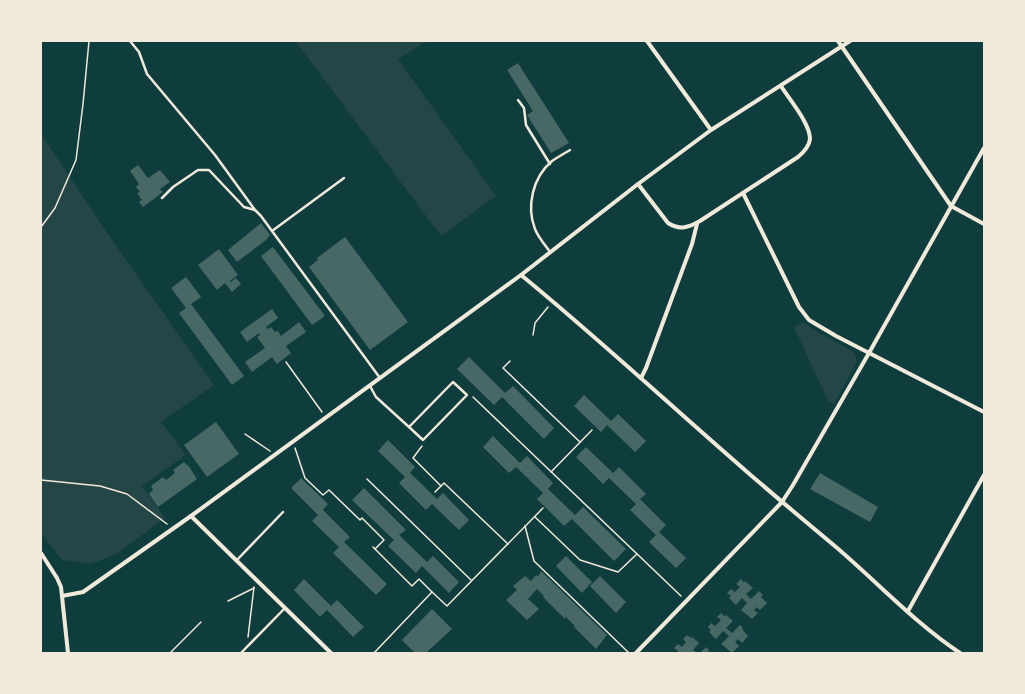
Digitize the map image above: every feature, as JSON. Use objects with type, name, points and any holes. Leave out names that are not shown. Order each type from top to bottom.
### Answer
[{"type":"street","points":[[647,41],[711,130]]},
{"type":"street","points":[[838,41],[950,206],[984,224]]},
{"type":"street","points":[[62,596],[83,592],[173,529],[521,275],[638,184],[711,130],[850,41]]},
{"type":"street","points":[[638,184],[668,224],[674,227],[686,228],[697,223],[798,157],[805,152],[810,139],[806,124],[781,86]]},
{"type":"street","points":[[636,653],[782,502],[869,353],[950,206],[984,148]]},
{"type":"street","points":[[743,193],[804,316],[823,329],[984,412]]},
{"type":"street","points":[[641,378],[692,244],[697,223]]},
{"type":"street","points":[[521,275],[838,549],[908,612],[960,653]]},
{"type":"street","points":[[908,612],[984,475]]},
{"type":"street","points":[[191,516],[331,653]]},
{"type":"street","points":[[41,553],[43,559],[58,578],[62,596],[68,653]]},
{"type":"lane","points":[[130,41],[139,52],[147,74],[215,155],[380,378]]},
{"type":"lane","points":[[518,100],[524,108],[526,125],[550,164]]},
{"type":"lane","points":[[550,252],[535,230],[532,218],[532,195],[542,172],[550,164],[570,150]]},
{"type":"lane","points":[[162,198],[173,187],[198,170],[209,170],[244,206],[255,210]]},
{"type":"lane","points":[[272,231],[344,178]]},
{"type":"lane","points":[[370,385],[376,397],[423,440],[467,395],[453,382],[409,427]]},
{"type":"lane","points":[[236,561],[283,512]]},
{"type":"lane","points":[[241,653],[286,608]]},
{"type":"path","points":[[41,227],[55,208],[76,160],[89,41]]},
{"type":"path","points":[[533,335],[535,323],[552,301]]},
{"type":"path","points":[[510,361],[503,368],[580,442]]},
{"type":"path","points":[[286,362],[326,417]]},
{"type":"path","points":[[467,395],[472,396],[686,601]]},
{"type":"path","points":[[551,472],[592,430]]},
{"type":"path","points":[[245,434],[276,455]]},
{"type":"path","points":[[423,440],[422,448],[413,458],[441,486]]},
{"type":"path","points":[[293,442],[306,478],[323,495],[328,490],[360,520],[362,518],[384,540],[374,548],[412,586],[419,579],[446,606],[543,508]]},
{"type":"path","points":[[41,480],[100,486],[127,494],[173,529]]},
{"type":"path","points":[[367,480],[471,580]]},
{"type":"path","points":[[435,492],[444,483],[508,544]]},
{"type":"path","points":[[535,516],[580,560],[618,572],[637,554]]},
{"type":"path","points":[[525,526],[534,561],[630,653]]},
{"type":"path","points":[[247,647],[255,579]]},
{"type":"path","points":[[228,602],[254,588]]},
{"type":"path","points":[[374,653],[432,592]]},
{"type":"path","points":[[170,653],[201,622]]},
{"type":"shaded area","points":[[427,41],[398,59],[496,196],[441,236],[296,42]]},
{"type":"shaded area","points":[[41,134],[103,227],[214,385],[161,422],[186,455],[142,486],[165,518],[118,553],[91,564],[62,560],[41,533]]},
{"type":"shaded area","points":[[803,322],[814,330],[851,350],[856,356],[856,364],[834,404],[828,401],[794,327]]},
{"type":"building","points":[[518,63],[569,143],[551,153],[527,115],[533,111],[507,70]]},
{"type":"building","points":[[138,165],[148,178],[160,170],[170,182],[160,189],[163,192],[143,207],[139,202],[142,200],[137,193],[140,192],[136,187],[139,184],[130,171]]},
{"type":"building","points":[[261,223],[270,235],[266,240],[237,262],[228,250]]},
{"type":"building","points":[[345,237],[408,322],[370,350],[309,267],[318,260],[317,258]]},
{"type":"building","points":[[273,247],[325,316],[312,325],[261,256]]},
{"type":"building","points":[[219,249],[238,275],[230,281],[231,282],[236,278],[241,284],[232,292],[225,283],[217,290],[198,265]]},
{"type":"building","points":[[186,277],[201,297],[191,304],[244,376],[232,385],[179,313],[186,308],[171,288]]},
{"type":"building","points":[[272,309],[278,318],[266,327],[268,329],[271,327],[275,332],[278,331],[281,336],[299,322],[306,332],[286,346],[291,353],[277,364],[272,357],[252,372],[245,362],[265,348],[257,337],[260,335],[259,333],[247,342],[240,332]]},
{"type":"building","points":[[469,357],[505,393],[513,386],[554,428],[544,439],[502,397],[494,405],[457,369]]},
{"type":"building","points":[[584,395],[611,421],[618,414],[646,441],[635,452],[607,425],[601,432],[574,406]]},
{"type":"building","points":[[216,422],[239,454],[207,477],[184,445]]},
{"type":"building","points":[[493,436],[520,463],[527,456],[553,483],[548,489],[575,515],[583,507],[626,549],[614,561],[572,519],[564,526],[537,499],[543,493],[516,467],[509,473],[483,447]]},
{"type":"building","points":[[388,440],[415,467],[410,473],[437,499],[443,493],[469,520],[459,530],[432,504],[426,510],[399,483],[405,477],[378,451]]},
{"type":"building","points":[[586,447],[613,473],[619,467],[646,494],[640,499],[666,525],[659,532],[686,558],[676,568],[649,542],[656,535],[630,510],[636,504],[609,478],[603,484],[576,457]]},
{"type":"building","points":[[184,462],[188,465],[197,479],[158,507],[149,494],[153,490],[151,486],[163,477],[166,480],[175,473],[173,470]]},
{"type":"building","points":[[820,473],[878,507],[870,522],[810,489]]},
{"type":"building","points":[[301,478],[328,504],[323,510],[350,537],[344,542],[387,584],[376,595],[333,553],[339,547],[312,521],[318,515],[291,488]]},
{"type":"building","points":[[364,488],[406,530],[399,535],[427,562],[433,556],[459,582],[449,593],[422,566],[416,573],[388,546],[394,540],[352,500]]},
{"type":"building","points":[[566,556],[592,582],[582,593],[556,566]]},
{"type":"building","points":[[541,571],[607,635],[596,649],[566,617],[565,619],[543,597],[544,596],[537,589],[528,599],[539,609],[527,620],[506,600],[517,590],[513,586],[514,585],[525,576],[531,581],[536,575],[538,577]]},
{"type":"building","points":[[600,576],[626,602],[616,613],[590,586]]},
{"type":"building","points":[[304,579],[331,606],[337,600],[364,627],[353,637],[327,610],[320,617],[294,590]]},
{"type":"building","points":[[741,579],[744,583],[745,581],[753,588],[746,594],[751,599],[759,591],[763,595],[761,597],[767,603],[760,610],[757,607],[754,610],[758,613],[752,619],[741,610],[747,603],[742,598],[736,605],[729,598],[731,596],[727,593],[731,589],[735,592],[740,587],[736,584]]},
{"type":"building","points":[[432,609],[452,629],[427,652],[428,653],[415,653],[402,640]]},
{"type":"building","points":[[721,613],[733,621],[726,628],[732,633],[740,625],[748,636],[742,643],[738,639],[735,642],[739,646],[732,653],[721,644],[729,636],[723,631],[716,639],[709,632],[711,630],[708,627],[711,623],[715,626],[721,620],[717,617]]},
{"type":"building","points":[[687,635],[699,643],[693,650],[697,653],[676,653],[678,651],[674,648],[678,644],[682,647],[686,642],[683,639]]},
{"type":"building","points":[[706,647],[709,650],[709,653],[700,653]]}]
